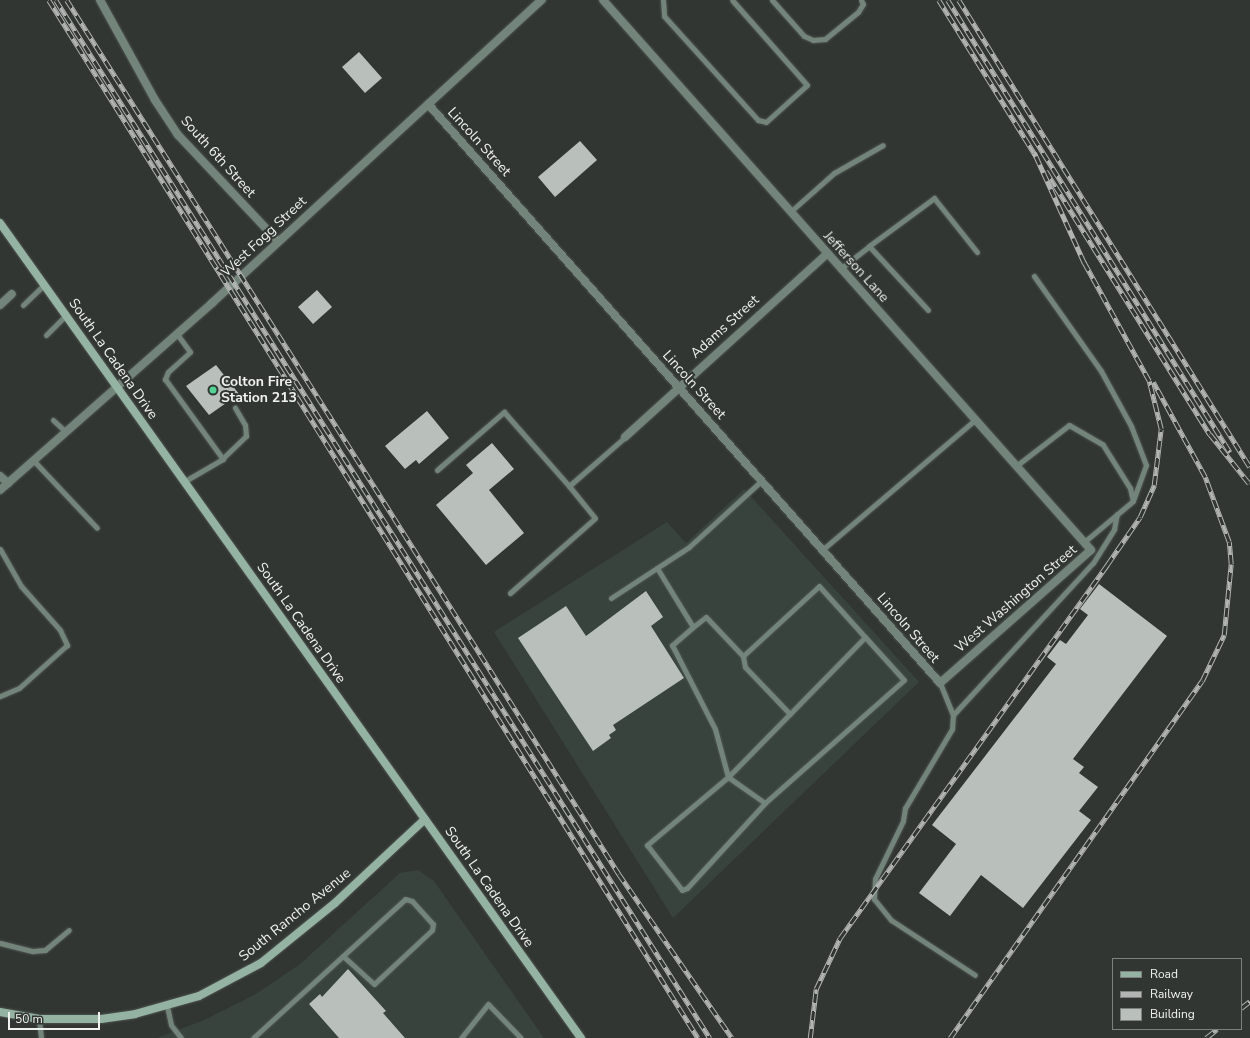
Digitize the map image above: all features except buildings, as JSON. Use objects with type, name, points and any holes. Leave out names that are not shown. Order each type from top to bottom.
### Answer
[{"type":"main road","name":"South La Cadena Drive","points":[[0,223],[581,1038]]},
{"type":"main road","name":"South Rancho Avenue","points":[[0,1012],[39,1019],[101,1019],[167,1006],[199,996],[261,963],[335,903],[425,819]]},
{"type":"street","name":"South 6th Street","points":[[100,0],[155,100],[178,135],[278,241]]},
{"type":"street","name":"West Fogg Street","points":[[0,490],[116,386],[177,334],[542,0]]},
{"type":"street","name":"Jefferson Lane","points":[[603,0],[840,269],[1091,550]]},
{"type":"street","name":"Lincoln Street","points":[[428,104],[940,683]]},
{"type":"street","name":"Adams Street","points":[[625,437],[827,254]]},
{"type":"street","points":[[0,305],[12,294]]},
{"type":"street","points":[[0,476],[8,483]]},
{"type":"street","name":"West Washington Street","points":[[940,683],[1091,550]]},
{"type":"lane","points":[[663,0],[664,16],[758,120],[766,122],[807,85],[732,0]]},
{"type":"lane","points":[[772,0],[804,36],[812,40],[825,40],[863,4],[861,0]]},
{"type":"lane","points":[[790,212],[834,173],[883,145]]},
{"type":"lane","points":[[840,269],[934,198],[977,252]]},
{"type":"lane","points":[[869,246],[928,310]]},
{"type":"lane","points":[[1034,276],[1101,371],[1131,426],[1146,465],[1133,501],[1084,542]]},
{"type":"lane","points":[[23,305],[44,285]]},
{"type":"lane","points":[[46,335],[66,316]]},
{"type":"lane","points":[[177,334],[190,352],[168,372],[165,379],[223,459]]},
{"type":"lane","points":[[184,482],[223,459],[246,436],[246,425],[235,408]]},
{"type":"lane","points":[[437,470],[504,412],[570,486],[595,518],[510,592]]},
{"type":"lane","points":[[53,420],[65,431]]},
{"type":"lane","points":[[822,550],[975,420]]},
{"type":"lane","points":[[1016,466],[1069,425],[1103,445],[1130,488],[1133,501]]},
{"type":"lane","points":[[570,486],[625,437]]},
{"type":"lane","points":[[33,460],[97,528]]},
{"type":"lane","points":[[611,598],[689,547],[762,481]]},
{"type":"lane","points":[[953,715],[1093,562],[1114,529],[1118,514]]},
{"type":"lane","points":[[0,549],[21,586],[60,630],[67,645],[20,688],[0,696]]},
{"type":"lane","points":[[657,568],[693,627]]},
{"type":"lane","points":[[743,656],[819,586],[904,680],[765,803],[687,888],[682,890],[647,845],[728,777],[865,637]]},
{"type":"lane","points":[[765,803],[728,777],[715,729],[672,645],[706,617],[743,656],[745,667],[790,714]]},
{"type":"lane","points":[[940,683],[953,715],[952,729],[905,808],[903,821],[875,879],[874,899],[891,920],[975,975]]},
{"type":"lane","points":[[253,1038],[405,899],[412,901],[433,924],[432,930],[374,984],[343,956]]},
{"type":"lane","points":[[0,944],[33,951],[45,950],[69,930]]},
{"type":"lane","points":[[460,1038],[488,1004],[521,1038]]},
{"type":"lane","points":[[167,1006],[171,1025],[181,1038]]},
{"type":"lane","points":[[39,1019],[41,1038]]},
{"type":"shaded area","points":[[744,489],[919,682],[673,918],[494,632],[667,522],[686,543]]},
{"type":"shaded area","points":[[418,870],[434,881],[544,1038],[157,1038],[204,1020],[256,994],[300,964],[400,873]]},
{"type":"railway","points":[[49,0],[698,1038]]},
{"type":"railway","points":[[56,0],[710,1038]]},
{"type":"railway","points":[[67,0],[619,874],[732,1038]]},
{"type":"railway","points":[[939,0],[1036,156]]},
{"type":"railway","points":[[948,0],[1230,452]]},
{"type":"railway","points":[[959,0],[1250,467]]},
{"type":"railway","points":[[810,1038],[816,989],[840,938],[1107,565],[1140,517],[1154,485],[1161,429],[1149,381],[1084,263],[1034,153]]},
{"type":"railway","points":[[1046,171],[1210,434],[1249,483]]},
{"type":"railway","points":[[950,1038],[1202,681],[1224,635],[1231,564],[1229,542],[1205,477],[1153,382]]},
{"type":"railway","points":[[1242,1007],[1250,1001]]},
{"type":"railway","points":[[1206,1038],[1216,1030]]},
{"type":"place","name":"Colton Fire Station 213","points":[[213,390]]}]
